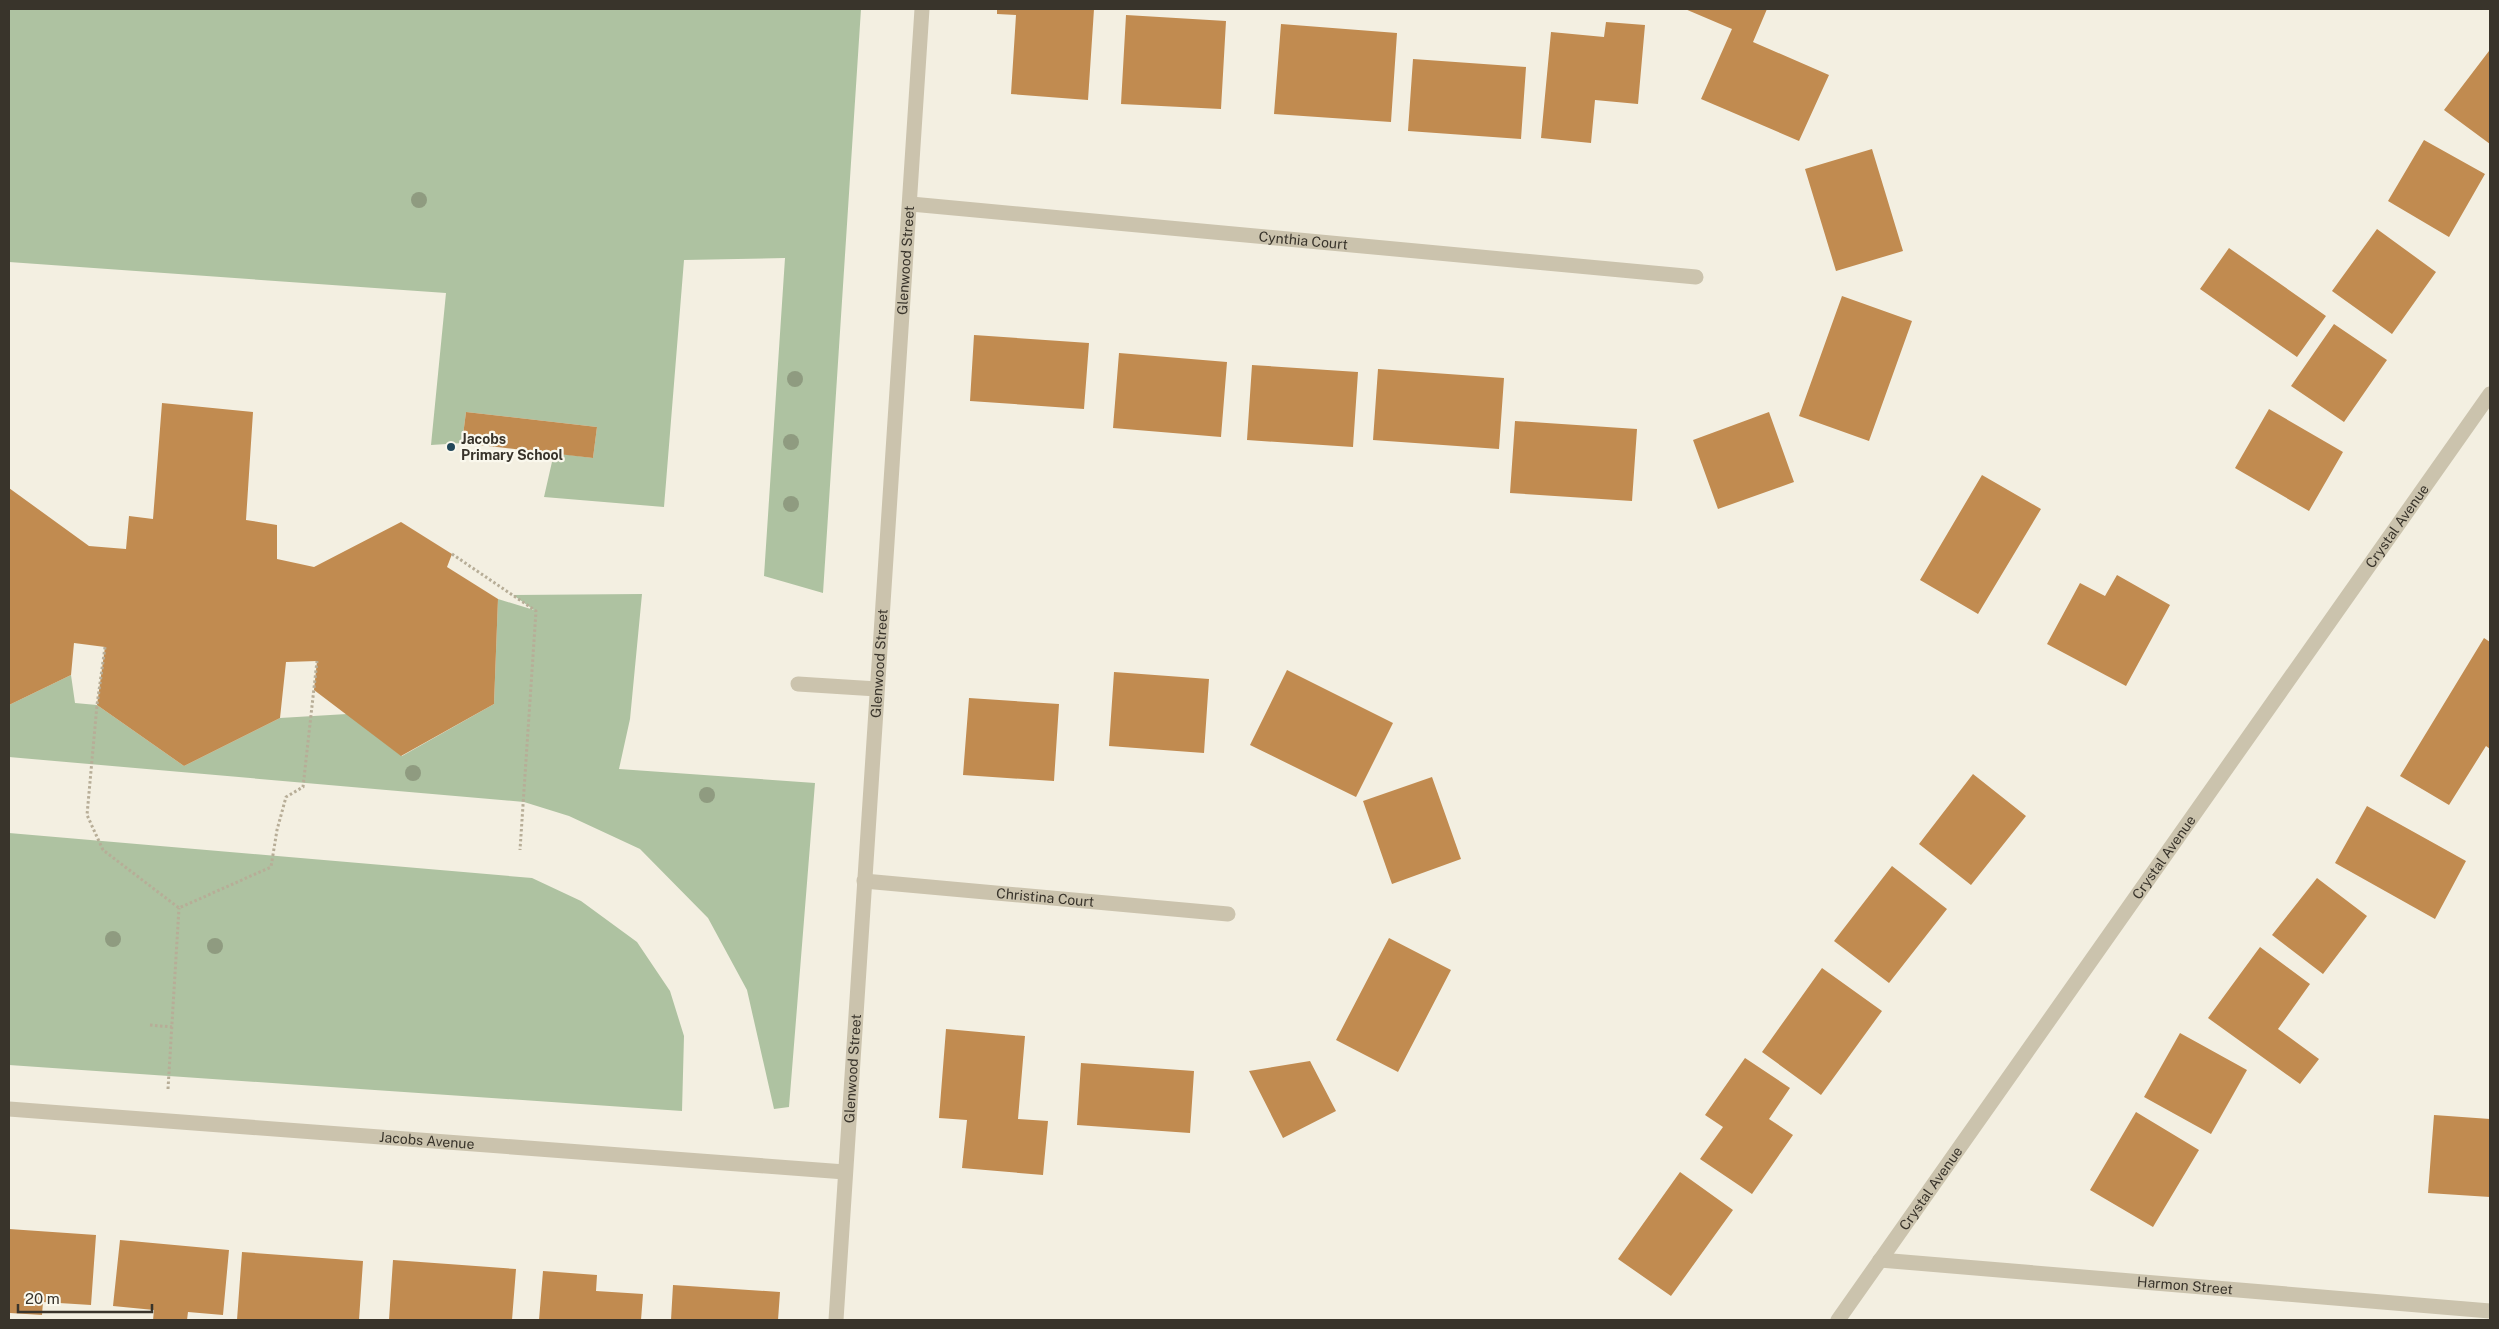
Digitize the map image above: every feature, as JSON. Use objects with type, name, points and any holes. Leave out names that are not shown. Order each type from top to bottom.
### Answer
[{"type":"street","name":"Glenwood Street","points":[[836,1320],[844,1172],[922,9]]},
{"type":"street","name":"Cynthia Court","points":[[910,204],[1696,277]]},
{"type":"street","name":"Crystal Avenue","points":[[1838,1320],[2490,394]]},
{"type":"street","points":[[798,684],[877,690]]},
{"type":"street","name":"Christina Court","points":[[864,881],[1228,914]]},
{"type":"street","name":"Jacobs Avenue","points":[[9,1109],[844,1172]]},
{"type":"street","name":"Harmon Street","points":[[1880,1260],[2490,1311]]},
{"type":"path","points":[[452,554],[536,611],[520,850]]},
{"type":"path","points":[[105,647],[97,705],[87,815],[104,850],[179,908]]},
{"type":"path","points":[[179,908],[271,867],[277,830],[286,797],[303,787],[317,662]]},
{"type":"path","points":[[166,1122],[179,908]]},
{"type":"path","points":[[150,1025],[172,1027]]},
{"type":"green space","points":[[9,9],[861,9],[823,593],[764,576],[785,258],[684,260],[664,507],[544,497],[554,453],[593,458],[597,427],[466,412],[462,443],[431,445],[446,293],[9,262]]},
{"type":"green space","points":[[642,594],[630,719],[619,769],[815,783],[789,1107],[774,1109],[747,990],[708,918],[640,849],[569,816],[524,802],[9,757],[9,705],[71,675],[75,703],[97,705],[184,766],[280,718],[347,714],[402,756],[494,704],[498,599],[534,610],[513,595]]},
{"type":"green space","points":[[9,833],[532,878],[581,901],[637,942],[670,991],[684,1036],[682,1111],[9,1065]]},
{"type":"building","points":[[997,9],[1094,9],[1088,100],[1011,94],[1016,15],[997,14]]},
{"type":"building","points":[[1685,9],[1767,9],[1753,42],[1829,75],[1799,141],[1701,99],[1732,29]]},
{"type":"building","points":[[1126,15],[1226,21],[1221,109],[1121,104]]},
{"type":"building","points":[[1606,22],[1645,25],[1638,104],[1595,100],[1591,143],[1541,138],[1551,32],[1604,37]]},
{"type":"building","points":[[1281,24],[1397,33],[1391,122],[1274,114]]},
{"type":"building","points":[[2490,52],[2490,144],[2444,110]]},
{"type":"building","points":[[1413,59],[1526,67],[1521,139],[1408,131]]},
{"type":"building","points":[[2424,140],[2485,174],[2449,237],[2388,201]]},
{"type":"building","points":[[1872,149],[1903,251],[1836,271],[1805,169]]},
{"type":"building","points":[[2377,229],[2436,272],[2392,334],[2332,291]]},
{"type":"building","points":[[2229,248],[2326,316],[2297,357],[2200,289]]},
{"type":"building","points":[[1842,296],[1912,321],[1869,441],[1799,416]]},
{"type":"building","points":[[2334,324],[2387,360],[2344,422],[2291,386]]},
{"type":"building","points":[[974,335],[1089,343],[1084,409],[970,401]]},
{"type":"building","points":[[1119,353],[1227,362],[1221,437],[1113,428]]},
{"type":"building","points":[[1252,365],[1358,372],[1353,447],[1247,440]]},
{"type":"building","points":[[1378,369],[1504,378],[1499,449],[1373,440]]},
{"type":"building","points":[[162,403],[253,412],[246,520],[277,525],[277,559],[314,567],[401,522],[452,554],[447,567],[498,599],[494,704],[401,756],[314,690],[317,661],[286,662],[280,718],[184,766],[97,705],[105,647],[74,643],[71,675],[9,705],[9,488],[89,546],[126,549],[129,516],[153,519]]},
{"type":"building","points":[[2269,409],[2343,452],[2309,511],[2235,468]]},
{"type":"building","points":[[466,412],[597,427],[593,458],[462,443]]},
{"type":"building","points":[[1769,412],[1794,482],[1718,509],[1693,440]]},
{"type":"building","points":[[1515,421],[1637,429],[1632,501],[1510,493]]},
{"type":"building","points":[[1982,475],[2041,509],[1978,614],[1920,580]]},
{"type":"building","points":[[2117,575],[2170,605],[2126,686],[2047,644],[2080,583],[2105,596]]},
{"type":"building","points":[[2484,638],[2490,642],[2490,749],[2486,746],[2449,805],[2400,776]]},
{"type":"building","points":[[1287,670],[1393,723],[1356,797],[1250,745]]},
{"type":"building","points":[[1114,672],[1209,679],[1204,753],[1109,746]]},
{"type":"building","points":[[969,698],[1059,704],[1054,781],[963,775]]},
{"type":"building","points":[[1973,774],[2026,816],[1971,885],[1919,844]]},
{"type":"building","points":[[1432,777],[1461,859],[1392,884],[1363,801]]},
{"type":"building","points":[[2367,806],[2466,861],[2435,919],[2335,863]]},
{"type":"building","points":[[1892,866],[1947,909],[1889,983],[1834,941]]},
{"type":"building","points":[[2317,878],[2367,916],[2323,974],[2272,935]]},
{"type":"building","points":[[1389,938],[1451,970],[1398,1072],[1336,1040]]},
{"type":"building","points":[[2260,947],[2310,984],[2278,1029],[2319,1059],[2300,1084],[2208,1018]]},
{"type":"building","points":[[1822,968],[1882,1011],[1821,1095],[1762,1052]]},
{"type":"building","points":[[946,1029],[1025,1036],[1018,1119],[1048,1121],[1043,1175],[962,1168],[967,1120],[939,1118]]},
{"type":"building","points":[[2180,1033],[2247,1070],[2211,1134],[2144,1097]]},
{"type":"building","points":[[1745,1058],[1790,1088],[1769,1119],[1793,1135],[1752,1194],[1700,1159],[1723,1127],[1705,1115]]},
{"type":"building","points":[[1310,1061],[1336,1111],[1283,1138],[1249,1071]]},
{"type":"building","points":[[1081,1063],[1194,1071],[1190,1133],[1077,1125]]},
{"type":"building","points":[[2136,1112],[2199,1150],[2153,1227],[2090,1190]]},
{"type":"building","points":[[2434,1115],[2490,1119],[2490,1197],[2428,1193]]},
{"type":"building","points":[[1680,1172],[1733,1210],[1671,1296],[1618,1259]]},
{"type":"building","points":[[9,1229],[96,1235],[91,1305],[43,1302],[42,1315],[10,1313]]},
{"type":"building","points":[[120,1240],[229,1250],[223,1315],[188,1312],[187,1320],[153,1320],[154,1310],[113,1306]]},
{"type":"building","points":[[242,1252],[363,1261],[359,1320],[237,1320]]},
{"type":"building","points":[[393,1260],[516,1269],[512,1320],[389,1320]]},
{"type":"building","points":[[543,1271],[597,1275],[596,1291],[643,1294],[641,1320],[539,1320]]},
{"type":"building","points":[[673,1285],[780,1292],[778,1320],[671,1320]]},
{"type":"place","name":"Jacobs Primary School","points":[[451,447]]}]
